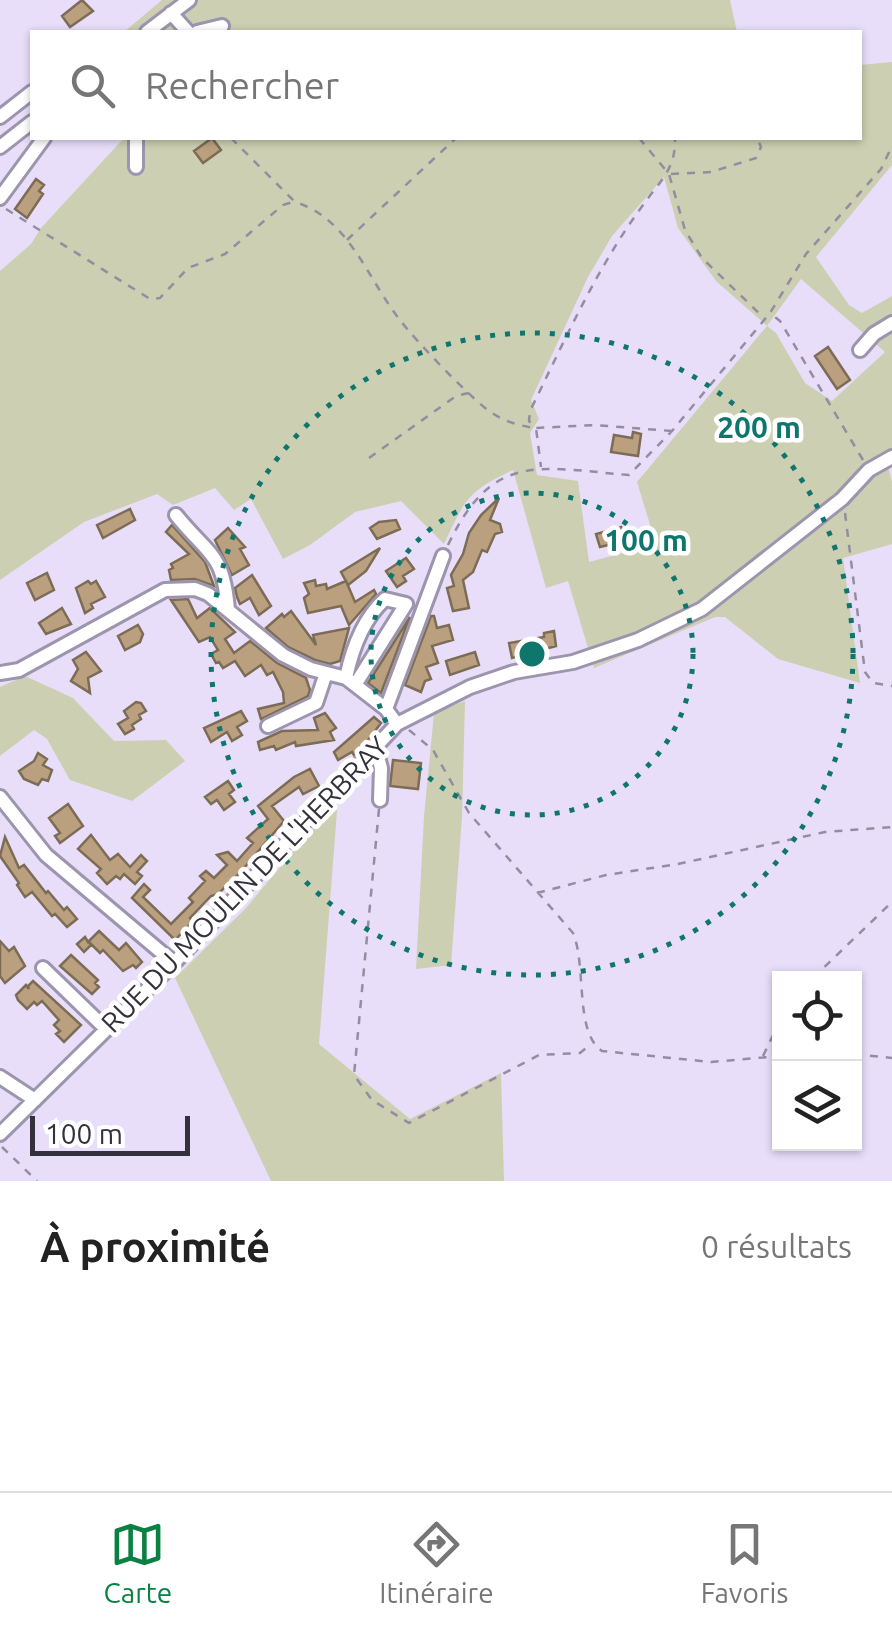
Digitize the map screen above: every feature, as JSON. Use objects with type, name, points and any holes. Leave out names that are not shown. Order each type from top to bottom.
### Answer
[{"type":"street","points":[[150,30],[189,0]]},
{"type":"street","points":[[171,13],[186,30]]},
{"type":"street","points":[[205,30],[222,26]]},
{"type":"street","points":[[0,117],[30,94]]},
{"type":"street","points":[[0,146],[30,124]]},
{"type":"street","points":[[0,202],[42,140]]},
{"type":"street","points":[[136,140],[136,167]]},
{"type":"street","points":[[860,350],[874,334],[892,323]]},
{"type":"street","name":"RUE DU MOULIN DE L'HERBRAY","points":[[0,1134],[174,964],[397,724],[490,680],[573,662],[638,640],[702,610],[842,499],[869,470],[892,457]]},
{"type":"street","points":[[176,515],[217,557],[225,578],[228,610]]},
{"type":"street","points":[[386,709],[444,556]]},
{"type":"street","points":[[0,674],[19,670],[165,590],[196,589],[208,594],[283,655],[351,682],[386,709],[397,724]]},
{"type":"street","points":[[351,682],[350,660],[370,613],[385,599],[425,610]]},
{"type":"street","points":[[351,682],[406,604]]},
{"type":"street","points":[[268,726],[316,704],[326,673]]},
{"type":"street","points":[[375,746],[382,768],[380,800]]},
{"type":"street","points":[[0,796],[46,855],[174,964]]},
{"type":"street","points":[[43,968],[106,1030]]},
{"type":"street","points":[[0,1077],[35,1100]]},
{"type":"path","points":[[233,140],[295,202],[324,217],[365,262],[401,322],[489,412],[516,425],[536,428],[595,425],[672,431]]},
{"type":"path","points":[[346,241],[454,140]]},
{"type":"path","points":[[641,140],[669,174],[685,230],[702,258],[766,318]]},
{"type":"path","points":[[541,467],[530,411],[611,249],[669,174],[676,140]]},
{"type":"path","points":[[669,174],[711,172],[756,158],[758,140]]},
{"type":"path","points":[[444,556],[460,520],[479,496],[506,476],[541,467],[629,475],[672,431],[770,313],[806,254],[881,170],[892,146]]},
{"type":"path","points":[[0,202],[150,299],[160,298],[188,268],[224,254],[284,205],[295,202]]},
{"type":"path","points":[[770,313],[780,321],[869,470]]},
{"type":"path","points":[[369,458],[456,396],[470,392]]},
{"type":"path","points":[[842,499],[865,672],[872,683],[892,686]]},
{"type":"path","points":[[397,724],[432,750],[469,813],[574,933],[580,950],[586,1031],[591,1044],[602,1052],[711,1062],[772,1057]]},
{"type":"path","points":[[380,800],[354,1075],[372,1100],[409,1123],[539,1055],[580,1053],[591,1044]]},
{"type":"path","points":[[537,893],[606,875],[678,864],[825,832],[892,827]]},
{"type":"path","points":[[820,971],[892,902]]},
{"type":"path","points":[[762,1058],[772,1037]]},
{"type":"path","points":[[862,1055],[892,1058]]},
{"type":"path","points":[[0,1145],[37,1181]]},
{"type":"green space","points":[[162,0],[730,0],[737,30],[126,30]]},
{"type":"green space","points":[[892,62],[892,165],[816,257],[849,305],[862,313],[892,296],[892,464],[888,466],[892,482],[892,544],[843,558],[860,683],[778,659],[725,617],[715,617],[594,668],[568,581],[546,588],[513,470],[469,498],[444,544],[401,501],[355,512],[310,545],[283,559],[251,499],[234,510],[215,488],[173,505],[157,494],[84,522],[0,580],[0,271],[31,244],[41,228],[122,140],[862,140],[862,65]],"holes":[[[664,177],[678,228],[716,281],[767,326],[637,482],[656,544],[589,562],[578,481],[537,475],[530,433],[539,419],[531,400],[588,277],[612,236]],[[801,279],[885,352],[832,401],[805,383],[776,333],[767,326]]]},
{"type":"green space","points":[[25,676],[73,698],[114,741],[166,740],[185,761],[132,801],[70,780],[47,739],[34,730],[0,756],[0,687]]},
{"type":"green space","points":[[465,701],[462,817],[451,965],[416,969],[434,713]]},
{"type":"green space","points":[[338,798],[319,1044],[410,1119],[501,1073],[504,1181],[271,1181],[175,978],[245,909]]},
{"type":"building","points":[[82,0],[93,11],[70,27],[62,16]]},
{"type":"building","points":[[209,140],[221,150],[203,163],[194,151]]},
{"type":"building","points":[[36,179],[44,185],[39,191],[43,194],[27,218],[15,209]]},
{"type":"building","points":[[828,347],[850,380],[837,389],[815,356]]},
{"type":"building","points":[[633,432],[641,434],[638,456],[611,452],[614,435],[632,438]]},
{"type":"building","points":[[499,498],[490,520],[500,524],[502,532],[495,534],[487,552],[482,550],[473,572],[463,580],[469,608],[453,611],[447,588],[454,586],[451,575],[469,533]]},
{"type":"building","points":[[130,509],[135,520],[103,538],[97,525]]},
{"type":"building","points":[[396,520],[400,529],[377,539],[370,528],[379,522]]},
{"type":"building","points":[[172,525],[205,562],[214,586],[195,579],[171,580],[171,564],[189,554],[166,532]]},
{"type":"building","points":[[621,527],[625,541],[600,547],[596,534]]},
{"type":"building","points":[[228,528],[245,547],[240,549],[249,565],[232,575],[215,540]]},
{"type":"building","points":[[380,548],[366,571],[348,585],[341,572]]},
{"type":"building","points":[[406,558],[414,569],[403,576],[406,581],[397,587],[386,571]]},
{"type":"building","points":[[47,573],[54,590],[35,600],[27,583]]},
{"type":"building","points":[[252,575],[271,606],[259,615],[250,598],[240,604],[235,588]]},
{"type":"building","points":[[315,580],[316,586],[326,584],[327,589],[346,581],[355,602],[374,590],[376,594],[349,625],[341,606],[308,613],[304,598],[309,594],[304,583]]},
{"type":"building","points":[[96,581],[105,597],[91,604],[93,608],[85,613],[76,588]]},
{"type":"building","points":[[188,599],[197,618],[210,608],[235,632],[225,639],[234,653],[250,641],[277,663],[306,678],[308,696],[261,719],[258,709],[284,703],[273,672],[267,675],[261,665],[245,676],[235,661],[223,668],[216,663],[211,654],[218,650],[210,637],[199,642],[171,600]]},
{"type":"building","points":[[62,608],[71,624],[46,634],[39,623]]},
{"type":"building","points":[[291,611],[316,645],[313,635],[349,628],[340,661],[330,664],[315,660],[288,647],[266,628]]},
{"type":"building","points":[[431,616],[437,628],[449,625],[453,640],[432,646],[438,663],[426,667],[431,679],[425,681],[421,692],[405,685]]},
{"type":"building","points":[[410,617],[381,693],[368,683]]},
{"type":"building","points":[[138,625],[143,634],[140,642],[125,650],[118,636]]},
{"type":"building","points":[[554,631],[556,646],[512,658],[509,643],[544,637],[544,633]]},
{"type":"building","points":[[86,652],[101,671],[88,678],[90,693],[71,681],[78,669],[73,660]]},
{"type":"building","points":[[475,652],[479,665],[450,675],[446,661]]},
{"type":"building","points":[[136,702],[146,711],[132,725],[134,729],[125,734],[118,724],[128,718],[124,711]]},
{"type":"building","points":[[241,711],[247,721],[237,727],[242,735],[232,741],[227,732],[211,742],[204,728]]},
{"type":"building","points":[[325,713],[336,728],[330,732],[334,740],[296,746],[295,742],[276,750],[274,746],[260,750],[258,742],[282,731],[318,730],[314,718]]},
{"type":"building","points":[[374,717],[381,723],[366,743],[354,755],[352,752],[338,760],[334,752]]},
{"type":"building","points":[[38,753],[47,759],[43,765],[52,770],[48,781],[42,779],[38,785],[24,779],[19,771],[34,761]]},
{"type":"building","points":[[393,760],[421,763],[418,789],[390,786]]},
{"type":"building","points":[[310,769],[319,786],[303,794],[299,787],[272,806],[284,821],[238,875],[190,918],[193,921],[175,940],[132,898],[144,884],[150,890],[143,897],[171,924],[193,902],[189,898],[205,881],[200,876],[206,871],[214,878],[227,865],[217,855],[228,852],[237,861],[253,843],[247,838],[268,819],[258,806]]},
{"type":"building","points":[[228,781],[234,790],[229,794],[235,802],[224,810],[217,800],[211,804],[205,797]]},
{"type":"building","points":[[68,804],[83,826],[60,843],[55,836],[60,833],[49,818]]},
{"type":"building","points":[[91,835],[110,860],[118,854],[130,867],[141,855],[147,861],[137,872],[142,876],[135,884],[124,874],[107,884],[97,873],[101,869],[78,849]]},
{"type":"building","points":[[5,837],[19,868],[24,865],[46,893],[77,919],[67,927],[32,892],[25,897],[0,856]]},
{"type":"building","points":[[99,931],[119,950],[126,943],[142,962],[123,971],[89,942],[91,945],[84,952],[77,944],[85,937],[88,942]]},
{"type":"building","points":[[0,941],[9,951],[14,947],[25,966],[5,983],[0,976]]},
{"type":"building","points":[[71,955],[98,980],[95,983],[99,987],[92,994],[60,966]]},
{"type":"building","points":[[33,981],[81,1025],[64,1042],[56,1034],[60,1031],[54,1025],[59,1020],[42,1001],[27,1009],[18,1000],[16,995],[26,985],[29,989]]}]
